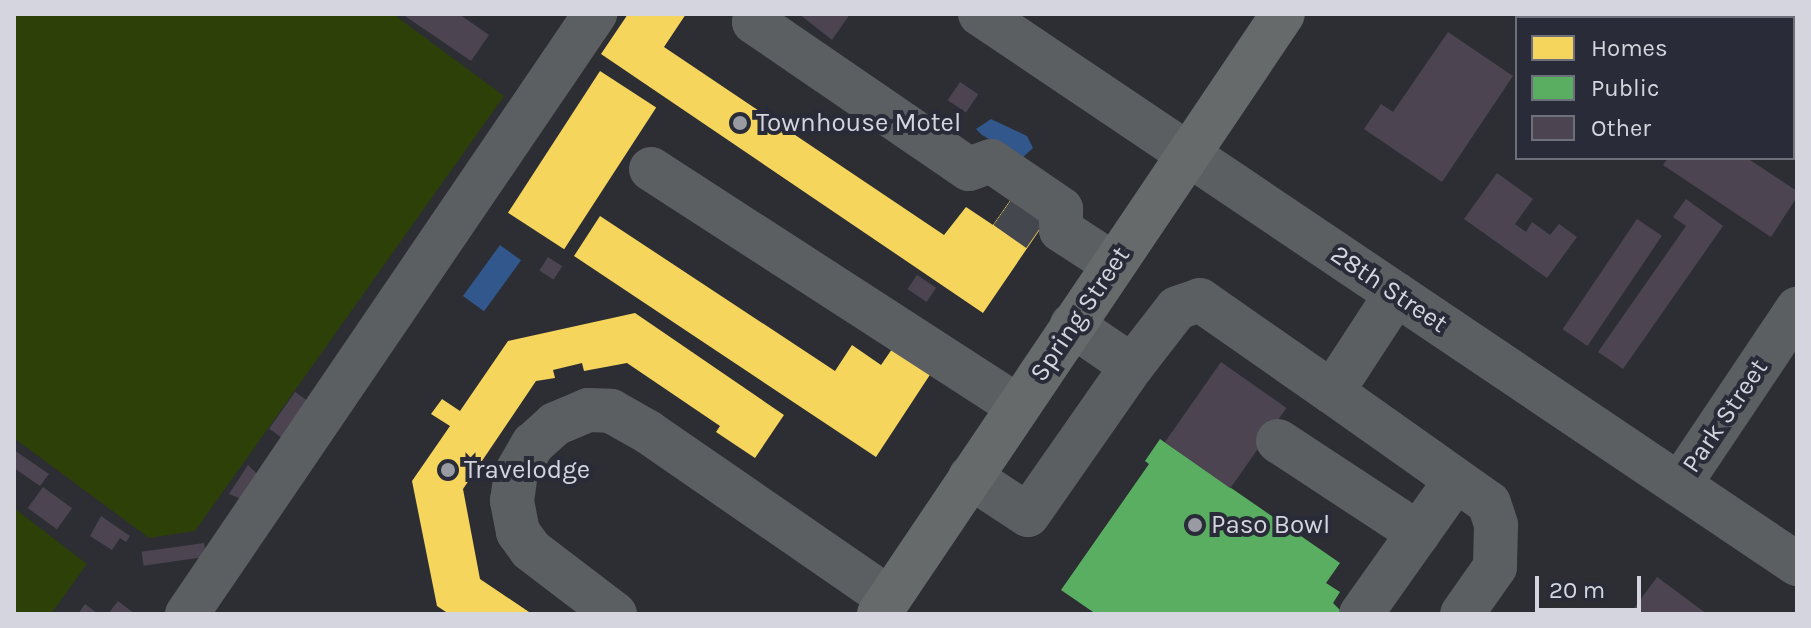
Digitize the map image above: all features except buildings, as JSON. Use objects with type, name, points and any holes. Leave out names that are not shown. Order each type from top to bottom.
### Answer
[{"type":"main road","name":"Spring Street","points":[[884,606],[1283,14]]},
{"type":"street","points":[[187,614],[595,14]]},
{"type":"street","name":"28th Street","points":[[980,14],[1797,564]]},
{"type":"street","points":[[757,18],[969,169],[972,183],[1035,222],[1113,264]]},
{"type":"street","points":[[969,169],[991,161],[1061,209],[1035,222]]},
{"type":"street","points":[[651,169],[1018,406]]},
{"type":"street","points":[[1332,392],[1396,294]]},
{"type":"street","points":[[970,477],[1028,515],[1132,366],[1177,308],[1200,300],[1489,503],[1496,525],[1495,567],[1462,614]]},
{"type":"street","name":"Park Street","points":[[1680,484],[1797,309]]},
{"type":"street","points":[[1072,325],[1132,366]]},
{"type":"street","points":[[615,614],[531,550],[518,532],[512,501],[516,473],[533,444],[555,424],[588,410],[611,411],[648,432],[884,606]]},
{"type":"street","points":[[1278,441],[1418,533]]},
{"type":"street","points":[[1361,614],[1456,480]]},
{"type":"green space","points":[[14,14],[393,14],[504,96],[195,531],[149,538],[14,438]]},
{"type":"green space","points":[[14,508],[87,564],[51,614],[14,614]]},
{"type":"water","points":[[991,119],[1027,136],[1033,148],[1022,158],[982,135],[976,129]]},
{"type":"water","points":[[500,245],[521,260],[484,311],[463,296]]},
{"type":"tunnel","points":[[1006,207],[1039,230]]},
{"type":"place","name":"Townhouse Motel","points":[[740,123]]},
{"type":"place","name":"Travelodge","points":[[448,470]]},
{"type":"place","name":"Paso Bowl","points":[[1195,525]]}]
